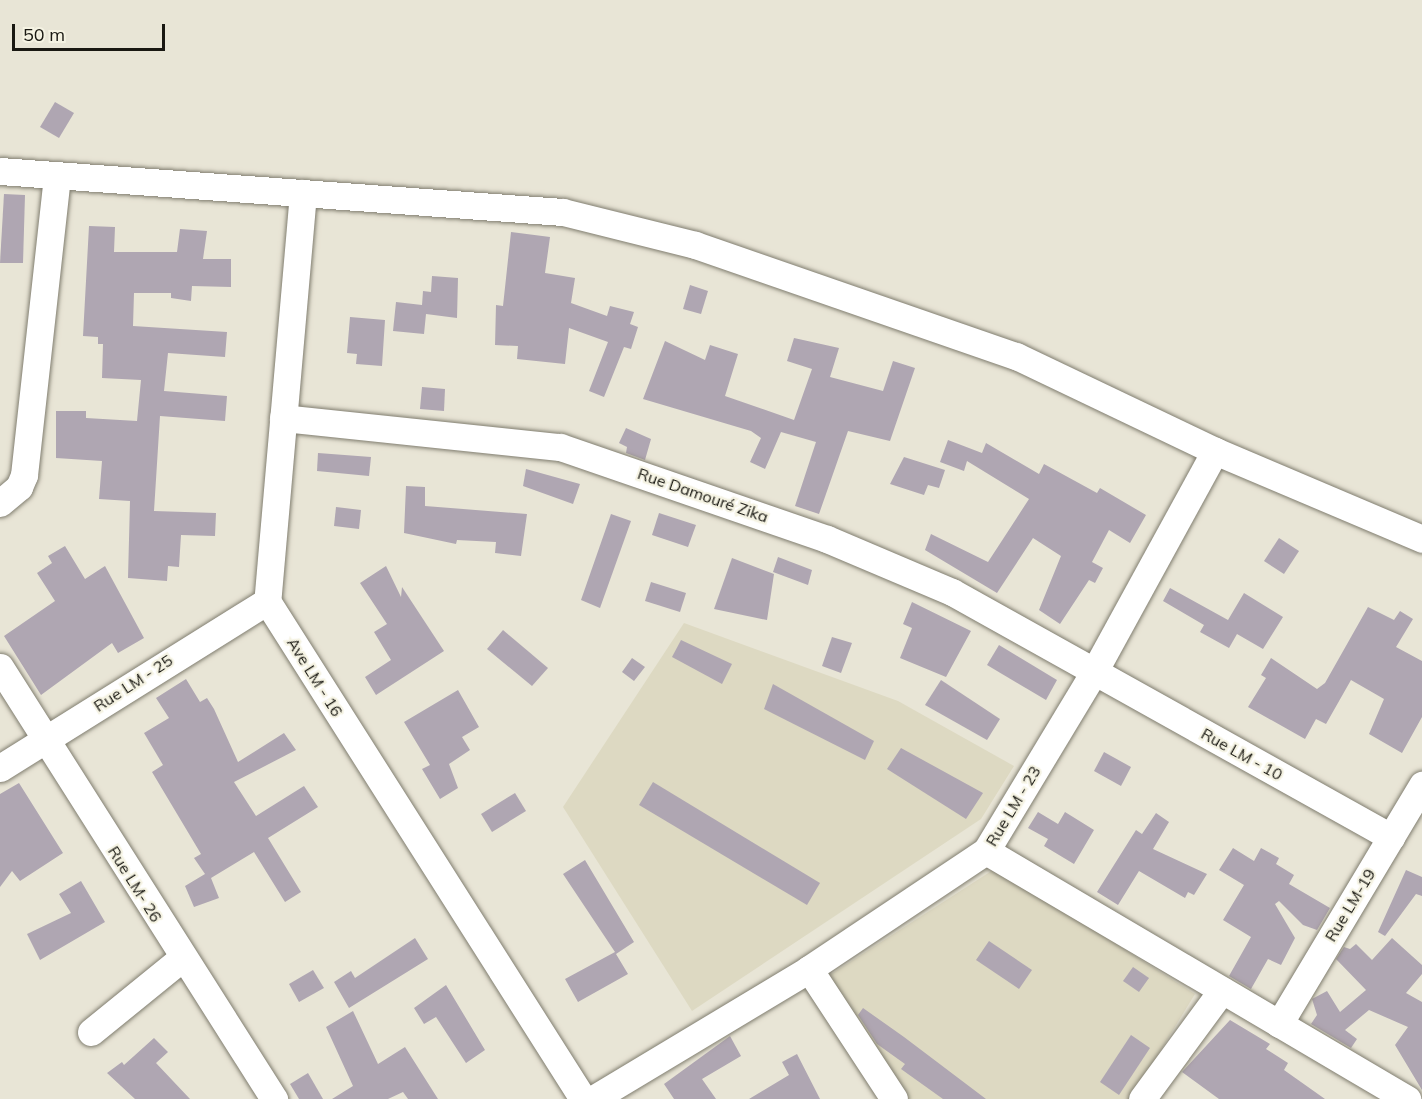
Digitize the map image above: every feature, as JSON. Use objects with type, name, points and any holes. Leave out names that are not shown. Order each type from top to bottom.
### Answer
[{"type":"street","points":[[0,171],[563,212],[695,245],[1016,356],[1215,451],[1422,539]]},
{"type":"street","points":[[0,503],[19,487],[24,475],[57,176]]},
{"type":"street","points":[[267,601],[303,193]]},
{"type":"street","name":"Rue Damouré Zika","points":[[283,418],[530,442],[581,453],[912,574],[1094,672]]},
{"type":"street","name":"Rue LM - 23","points":[[593,1099],[809,969],[986,851],[1094,672],[1215,451]]},
{"type":"street","name":"Rue LM - 25","points":[[0,768],[267,601]]},
{"type":"street","name":"Ave LM - 16","points":[[267,601],[583,1099]]},
{"type":"street","name":"Rue LM- 26","points":[[0,667],[182,958],[274,1099]]},
{"type":"street","name":"Rue LM - 10","points":[[1094,672],[1391,837]]},
{"type":"street","name":"Rue LM-19","points":[[1279,1024],[1422,785]]},
{"type":"street","points":[[986,851],[1401,1098]]},
{"type":"street","points":[[91,1032],[182,958]]},
{"type":"street","points":[[809,969],[894,1099]]},
{"type":"street","points":[[1142,1099],[1222,990]]},
{"type":"shaded area","points":[[684,623],[898,701],[1014,766],[981,819],[692,1011],[563,807]]},
{"type":"shaded area","points":[[996,868],[1195,994],[1131,1099],[898,1099],[819,982]]},
{"type":"building","points":[[55,102],[74,113],[59,138],[40,127]]},
{"type":"building","points":[[4,194],[25,195],[23,263],[0,263]]},
{"type":"building","points":[[89,226],[115,227],[114,252],[177,252],[180,229],[207,231],[203,259],[231,259],[231,287],[192,286],[191,301],[171,298],[171,293],[134,293],[133,326],[227,332],[225,357],[168,353],[164,391],[227,396],[225,421],[160,416],[154,511],[216,513],[215,536],[181,535],[179,567],[168,566],[167,581],[128,578],[130,501],[99,499],[102,461],[56,458],[56,411],[86,411],[86,418],[137,421],[141,380],[102,378],[103,344],[98,344],[98,337],[83,336]]},
{"type":"building","points":[[511,232],[550,237],[545,273],[575,278],[571,303],[607,316],[610,306],[634,312],[630,324],[638,327],[631,349],[624,347],[604,397],[589,391],[608,342],[569,328],[565,364],[517,359],[518,346],[495,345],[496,305],[503,306]]},
{"type":"building","points":[[432,276],[458,278],[457,318],[426,314],[424,334],[393,331],[396,302],[422,305],[423,291],[431,292]]},
{"type":"building","points":[[690,285],[708,291],[701,314],[683,309]]},
{"type":"building","points":[[350,317],[385,320],[382,366],[356,364],[357,354],[347,353]]},
{"type":"building","points":[[794,338],[839,348],[830,377],[883,391],[893,361],[915,368],[890,441],[848,431],[819,514],[795,506],[816,442],[781,432],[765,469],[750,462],[761,438],[751,431],[643,399],[665,341],[705,360],[710,345],[738,354],[725,396],[794,420],[812,369],[787,361]]},
{"type":"building","points":[[422,387],[445,389],[444,411],[420,409]]},
{"type":"building","points":[[626,428],[651,439],[645,460],[626,453],[627,447],[619,443]]},
{"type":"building","points":[[948,440],[982,453],[986,443],[1039,474],[1044,464],[1097,493],[1100,488],[1146,515],[1130,543],[1109,530],[1092,562],[1103,568],[1095,583],[1089,580],[1060,624],[1039,610],[1061,556],[1033,538],[997,593],[925,550],[931,534],[988,562],[1029,499],[967,461],[964,471],[940,462]]},
{"type":"building","points":[[318,453],[371,457],[369,476],[317,471]]},
{"type":"building","points":[[904,457],[945,470],[939,488],[928,485],[924,495],[890,484]]},
{"type":"building","points":[[526,469],[580,484],[573,504],[523,486]]},
{"type":"building","points":[[406,486],[425,487],[425,506],[527,514],[521,556],[495,553],[496,542],[457,540],[456,544],[404,533]]},
{"type":"building","points":[[336,507],[361,510],[359,529],[334,526]]},
{"type":"building","points":[[659,513],[696,525],[688,547],[652,535]]},
{"type":"building","points":[[611,514],[631,521],[600,608],[581,600]]},
{"type":"building","points":[[1279,538],[1299,551],[1284,574],[1264,561]]},
{"type":"building","points":[[65,546],[85,579],[105,566],[144,638],[118,653],[112,643],[41,695],[4,636],[55,601],[37,573],[52,563],[48,556]]},
{"type":"building","points":[[778,557],[812,570],[808,585],[773,572]]},
{"type":"building","points":[[732,558],[774,574],[767,620],[714,609]]},
{"type":"building","points":[[386,566],[401,597],[402,587],[444,651],[376,695],[365,677],[391,660],[374,632],[387,624],[360,583]]},
{"type":"building","points":[[651,582],[686,593],[680,612],[645,601]]},
{"type":"building","points":[[1170,588],[1228,620],[1244,593],[1283,617],[1263,649],[1237,634],[1229,648],[1200,632],[1204,625],[1163,601]]},
{"type":"building","points":[[912,602],[971,631],[946,677],[900,658],[912,628],[903,624]]},
{"type":"building","points":[[1368,607],[1394,620],[1400,611],[1413,619],[1396,647],[1422,661],[1422,717],[1402,753],[1369,734],[1384,699],[1351,680],[1326,724],[1316,719],[1305,739],[1248,707],[1266,678],[1261,675],[1271,658],[1317,689],[1325,683]]},
{"type":"building","points":[[503,630],[548,668],[532,686],[487,649]]},
{"type":"building","points":[[832,637],[852,643],[841,673],[822,666]]},
{"type":"building","points":[[681,640],[732,664],[722,684],[672,657]]},
{"type":"building","points":[[999,645],[1057,680],[1046,700],[987,665]]},
{"type":"building","points":[[632,658],[645,667],[634,681],[622,672]]},
{"type":"building","points":[[186,679],[200,702],[207,698],[214,709],[238,762],[284,733],[296,750],[234,782],[256,816],[304,786],[318,807],[268,838],[301,892],[285,902],[254,852],[211,878],[219,898],[194,907],[185,886],[205,874],[194,858],[201,854],[152,772],[163,765],[144,733],[169,718],[156,698]]},
{"type":"building","points":[[941,680],[1000,719],[987,740],[925,705]]},
{"type":"building","points":[[773,684],[874,741],[865,760],[764,709]]},
{"type":"building","points":[[458,690],[479,727],[462,737],[470,750],[449,764],[458,788],[440,799],[422,769],[430,765],[404,722]]},
{"type":"building","points":[[901,748],[983,793],[966,819],[887,769]]},
{"type":"building","points":[[1104,752],[1131,767],[1121,786],[1094,771]]},
{"type":"building","points":[[653,782],[820,883],[807,905],[639,805]]},
{"type":"building","points":[[19,783],[63,853],[20,881],[12,871],[0,887],[0,794]]},
{"type":"building","points":[[515,793],[526,811],[492,832],[481,814]]},
{"type":"building","points":[[1038,812],[1058,824],[1065,812],[1094,830],[1074,864],[1044,846],[1048,839],[1028,828]]},
{"type":"building","points":[[1156,813],[1169,822],[1153,849],[1207,874],[1194,895],[1188,892],[1185,898],[1139,871],[1118,905],[1097,892],[1136,830],[1142,834]]},
{"type":"building","points":[[1233,848],[1254,861],[1261,848],[1279,858],[1276,864],[1294,875],[1289,884],[1330,908],[1317,930],[1303,925],[1279,901],[1275,904],[1295,938],[1281,965],[1268,959],[1251,989],[1229,976],[1251,937],[1223,920],[1244,885],[1219,870]]},
{"type":"building","points":[[585,860],[634,942],[616,954],[628,974],[578,1002],[565,979],[615,952],[563,874]]},
{"type":"building","points":[[1406,870],[1422,877],[1422,896],[1416,894],[1385,936],[1378,932]]},
{"type":"building","points":[[81,881],[105,922],[40,960],[27,934],[71,913],[59,894]]},
{"type":"building","points":[[415,938],[428,959],[349,1008],[334,982],[351,971],[355,978]]},
{"type":"building","points":[[1392,938],[1422,965],[1422,974],[1406,993],[1422,1002],[1422,1090],[1395,1045],[1408,1027],[1369,1010],[1345,1030],[1357,1039],[1351,1048],[1311,1024],[1317,1015],[1312,999],[1327,991],[1340,1012],[1366,990],[1336,959],[1344,947],[1350,949],[1356,944],[1372,960]]},
{"type":"building","points":[[989,941],[1032,970],[1019,989],[976,960]]},
{"type":"building","points":[[1133,967],[1149,978],[1139,992],[1123,981]]},
{"type":"building","points":[[313,970],[324,988],[299,1002],[289,984]]},
{"type":"building","points":[[446,985],[485,1050],[466,1063],[436,1017],[424,1024],[414,1008]]},
{"type":"building","points":[[863,1008],[986,1099],[943,1099],[901,1069],[905,1064],[877,1044],[858,1015]]},
{"type":"building","points":[[353,1011],[378,1064],[405,1047],[438,1099],[408,1099],[403,1092],[388,1099],[332,1099],[353,1086],[326,1027]]},
{"type":"building","points":[[1230,1020],[1270,1044],[1266,1049],[1288,1063],[1284,1070],[1325,1099],[1219,1099],[1182,1072]]},
{"type":"building","points":[[1131,1035],[1150,1048],[1119,1095],[1100,1082]]},
{"type":"building","points":[[730,1036],[741,1056],[702,1079],[716,1099],[674,1099],[664,1084]]},
{"type":"building","points":[[154,1038],[168,1052],[156,1063],[190,1099],[135,1099],[107,1073],[122,1062],[124,1065]]},
{"type":"building","points":[[797,1054],[820,1099],[749,1099],[789,1075],[782,1062]]},
{"type":"building","points":[[308,1073],[323,1099],[299,1099],[290,1084]]}]
